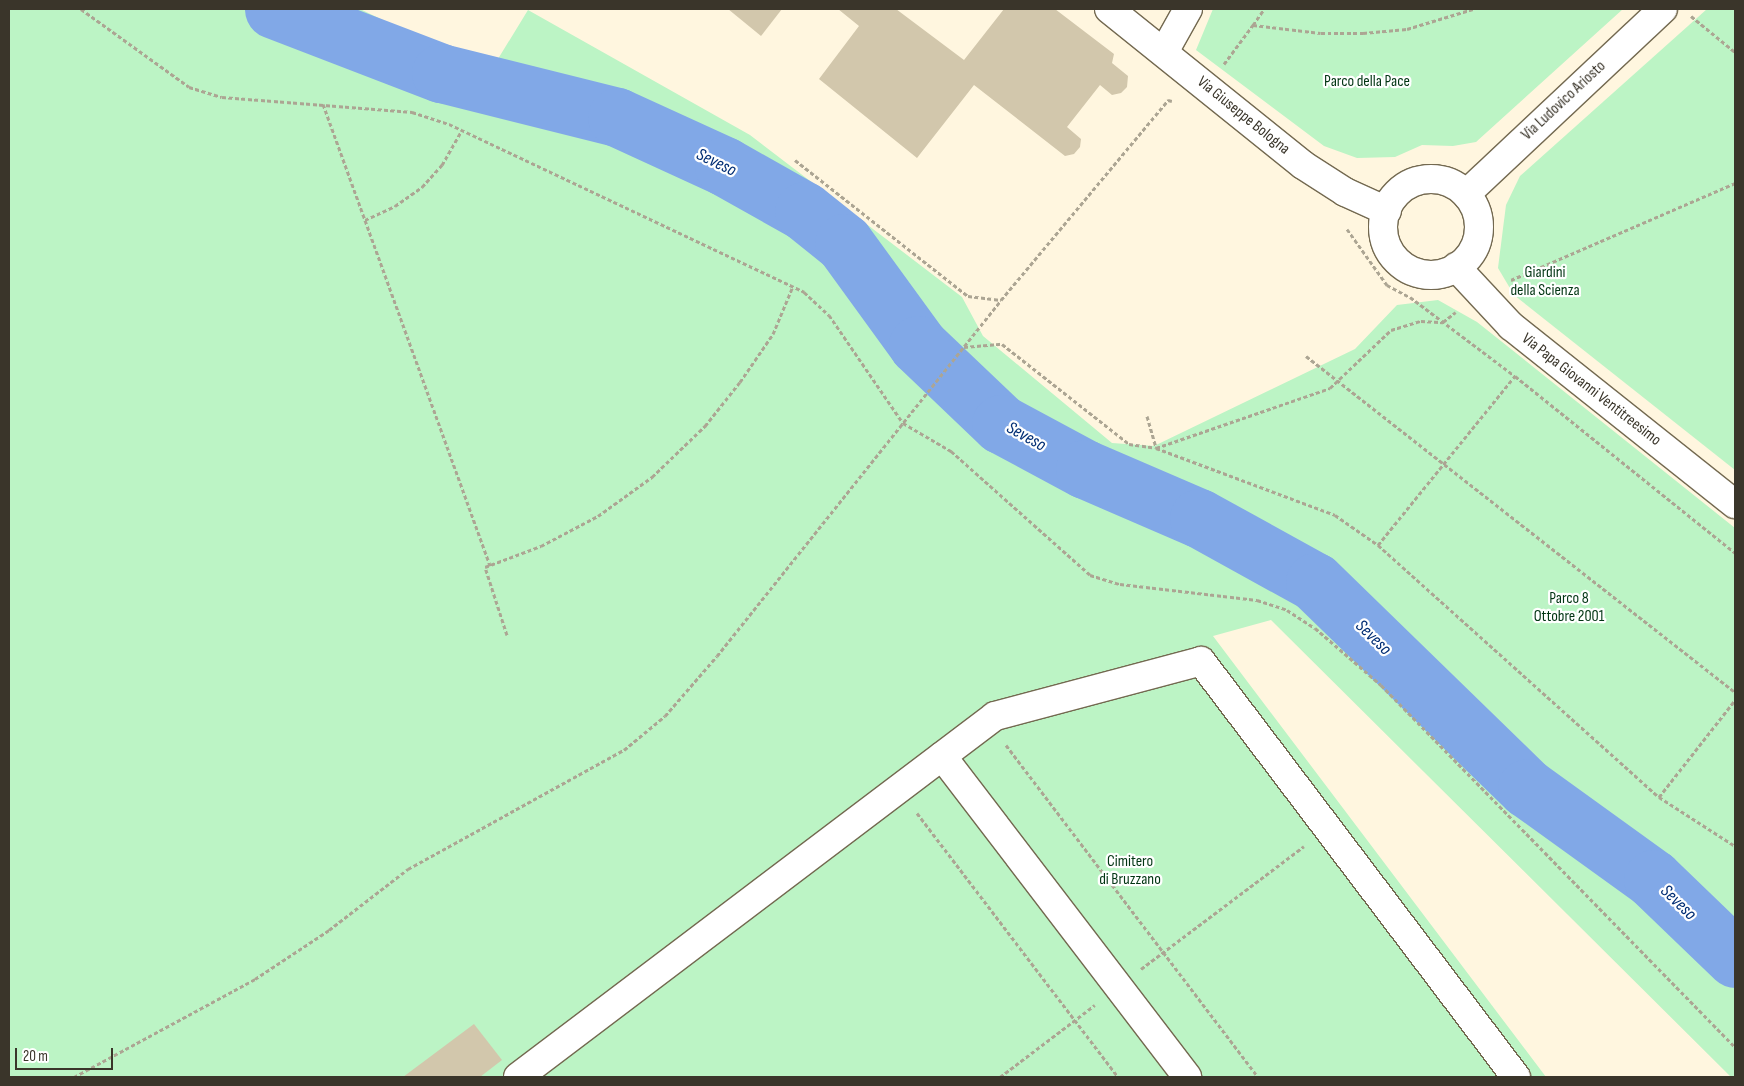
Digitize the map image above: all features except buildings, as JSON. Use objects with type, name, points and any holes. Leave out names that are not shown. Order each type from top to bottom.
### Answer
[{"type":"street","name":"Via Giuseppe Bologna","points":[[1109,9],[1303,165],[1346,192],[1387,211]]},
{"type":"street","points":[[1164,52],[1188,9]]},
{"type":"street","name":"Via Ludovico Ariosto","points":[[1466,194],[1663,9]]},
{"type":"street","points":[[1424,179],[1445,181],[1466,194],[1474,206],[1479,226],[1475,245],[1464,262],[1446,272],[1427,275],[1408,270],[1392,256],[1384,238],[1383,218],[1391,200],[1406,186],[1424,179]]},
{"type":"street","name":"Via Papa Giovanni Ventitreesimo","points":[[1456,267],[1478,294],[1511,326],[1735,504]]},
{"type":"street","points":[[518,1077],[995,716],[1202,661],[1516,1077]]},
{"type":"street","points":[[942,756],[1187,1077]]},
{"type":"path","points":[[81,9],[189,87],[222,97],[412,112],[462,130],[793,286],[829,315],[903,423],[951,452],[1090,575],[1120,584],[1257,600],[1287,610],[1314,628],[1382,686],[1735,1047]]},
{"type":"path","points":[[74,1077],[255,979],[329,930],[408,868],[624,750],[665,716],[717,656],[903,423],[924,400],[1001,300],[1168,100],[1197,102],[1264,9]]},
{"type":"path","points":[[1253,25],[1321,33],[1363,34],[1407,29],[1473,9]]},
{"type":"path","points":[[1689,15],[1735,52]]},
{"type":"path","points":[[323,104],[490,566]]},
{"type":"path","points":[[365,220],[396,206],[422,187],[442,165],[462,130]]},
{"type":"path","points":[[795,160],[968,296],[1001,300]]},
{"type":"path","points":[[1156,448],[1330,388],[1391,330],[1421,321],[1444,322],[1478,294],[1735,183]]},
{"type":"path","points":[[1346,228],[1387,285],[1410,297],[1515,376],[1735,553]]},
{"type":"path","points":[[507,635],[484,567],[541,546],[598,516],[652,477],[705,426],[740,382],[773,334],[793,286]]},
{"type":"path","points":[[963,347],[1002,344],[1129,444],[1156,448],[1335,515],[1378,545],[1659,797],[1735,846]]},
{"type":"path","points":[[1306,356],[1735,692]]},
{"type":"path","points":[[1378,545],[1442,462],[1515,376]]},
{"type":"path","points":[[1147,416],[1156,448]]},
{"type":"path","points":[[1659,797],[1735,700]]},
{"type":"path","points":[[988,722],[1258,1077]]},
{"type":"path","points":[[898,789],[1118,1077]]},
{"type":"path","points":[[1000,1077],[1328,828]]},
{"type":"green space","points":[[9,9],[360,9],[490,72],[528,10],[750,135],[962,297],[983,336],[1112,443],[1154,446],[1355,349],[1397,305],[1438,300],[1477,322],[1735,528],[1735,1077],[1731,1077],[1271,620],[1213,636],[1546,1077],[9,1077]]},
{"type":"green space","name":"Parco della Pace","points":[[1213,9],[1623,9],[1476,142],[1453,146],[1422,145],[1395,157],[1357,158],[1324,146],[1196,50]]},
{"type":"green space","name":"Giardini della Scienza","points":[[1707,9],[1735,9],[1735,470],[1514,295],[1498,268],[1506,205],[1520,176]]},
{"type":"waterway","name":"Seveso","points":[[274,9],[441,73],[617,117],[724,166],[804,211],[844,243],[918,345],[1001,424],[1085,469],[1199,518],[1315,582],[1527,788],[1653,879],[1735,958]]},
{"type":"park label","name":"Parco 8 Ottobre 2001","points":[[1569,608]]},
{"type":"park label","name":"Cimitero di Bruzzano","points":[[1130,871]]}]
